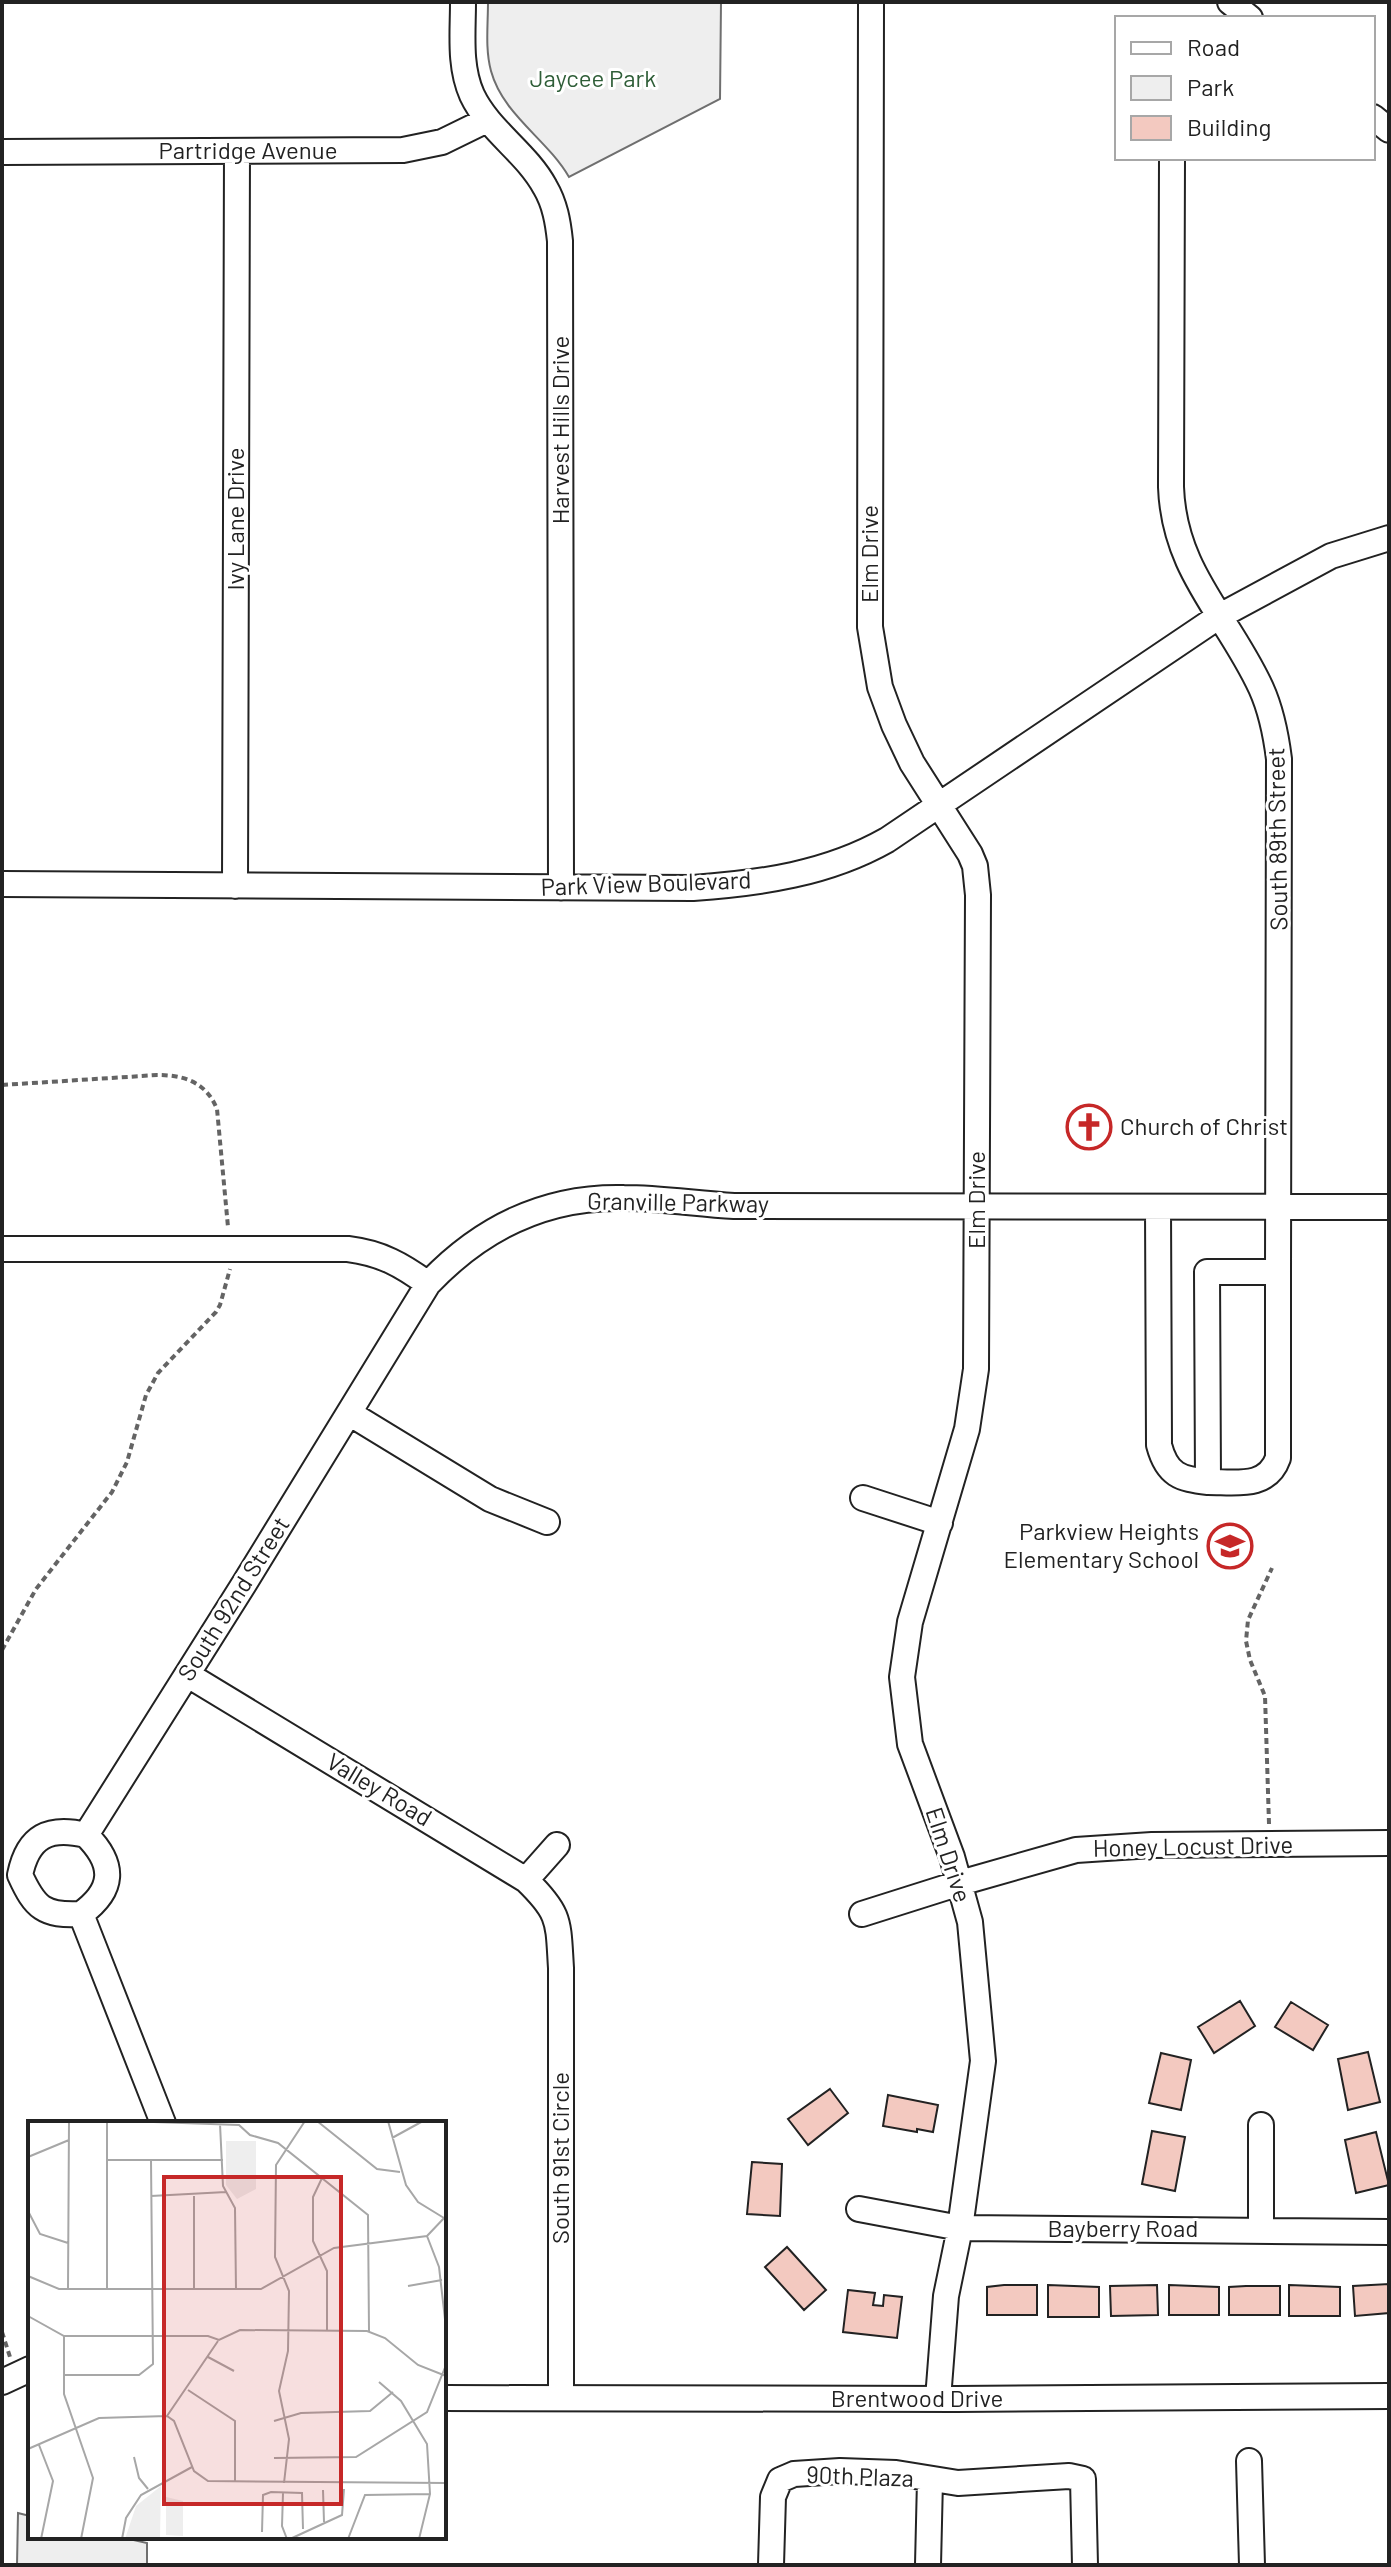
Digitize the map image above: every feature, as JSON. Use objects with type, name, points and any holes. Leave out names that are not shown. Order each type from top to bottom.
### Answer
[{"type":"street","name":"Harvest Hills Drive","points":[[463,2],[465,72],[473,96],[487,120],[521,155],[547,189],[556,215],[560,241],[561,888]]},
{"type":"street","name":"Elm Drive","points":[[871,2],[870,627],[876,669],[886,706],[912,763],[970,854],[977,880],[976,1369],[967,1429],[902,1662],[905,1723],[915,1762],[960,1883],[974,1949],[983,2061],[960,2228],[946,2296],[938,2399]]},
{"type":"street","name":"Partridge Avenue","points":[[2,152],[416,149],[442,142],[487,120]]},
{"type":"street","name":"Ivy Lane Drive","points":[[235,886],[237,151]]},
{"type":"street","name":"South 89th Street","points":[[1158,1207],[1159,1445],[1166,1464],[1181,1478],[1208,1482],[1259,1480],[1271,1472],[1278,1458],[1279,759],[1260,684],[1186,559],[1174,523],[1172,160]]},
{"type":"street","name":"Park View Boulevard","points":[[2,884],[693,888],[802,874],[839,863],[872,848],[1218,617],[1331,556],[1389,538]]},
{"type":"street","name":"Granville Parkway","points":[[428,1284],[462,1250],[504,1225],[547,1208],[593,1198],[641,1198],[734,1206],[1389,1207]]},
{"type":"street","points":[[2,1249],[348,1249],[389,1259],[428,1284]]},
{"type":"street","points":[[1208,1482],[1207,1272],[1278,1272]]},
{"type":"street","name":"South 92nd Street","points":[[86,1835],[428,1284]]},
{"type":"street","points":[[349,1413],[490,1499],[547,1522]]},
{"type":"street","points":[[863,1498],[940,1523]]},
{"type":"street","name":"Valley Road","points":[[188,1675],[526,1880],[558,1919]]},
{"type":"street","points":[[64,1830],[86,1835],[105,1862],[107,1880],[100,1901],[81,1914],[57,1915],[32,1900],[11,1875],[30,1846],[50,1831],[64,1830]]},
{"type":"street","name":"Honey Locust Drive","points":[[862,1914],[1076,1850],[1152,1845],[1389,1843]]},
{"type":"street","points":[[526,1880],[557,1845]]},
{"type":"street","points":[[81,1914],[162,2121]]},
{"type":"street","name":"South 91st Circle","points":[[558,1919],[561,1968],[561,2398]]},
{"type":"street","points":[[1261,2125],[1261,2230]]},
{"type":"street","name":"Bayberry Road","points":[[859,2209],[960,2228],[1389,2232]]},
{"type":"street","name":"Brentwood Drive","points":[[446,2398],[1389,2396]]},
{"type":"street","points":[[1249,2461],[1252,2565]]},
{"type":"street","name":"90th Plaza","points":[[771,2565],[773,2497],[780,2480],[794,2474],[840,2471],[896,2473],[930,2480]]},
{"type":"street","points":[[928,2565],[930,2480],[958,2483],[1069,2476],[1083,2479],[1085,2565]]},
{"type":"path","points":[[2,1085],[166,1075],[187,1079],[201,1086],[213,1099],[220,1123],[228,1237]]},
{"type":"path","points":[[2,1650],[36,1589],[112,1492],[127,1462],[153,1382],[164,1364],[220,1305],[230,1262]]},
{"type":"path","points":[[1269,1829],[1265,1696],[1250,1660],[1246,1641],[1248,1620],[1272,1568]]},
{"type":"path","points":[[2,2332],[15,2371]]},
{"type":"green space","name":"Jaycee Park","points":[[488,2],[721,2],[720,99],[569,177],[515,114],[497,87],[488,54]]},
{"type":"green space","points":[[18,2513],[28,2516],[28,2539],[129,2539],[147,2543],[147,2565],[17,2565]]},
{"type":"building","points":[[1240,2001],[1255,2026],[1214,2053],[1198,2027]]},
{"type":"building","points":[[1291,2002],[1328,2025],[1313,2050],[1275,2027]]},
{"type":"building","points":[[1368,2052],[1380,2102],[1348,2110],[1338,2059]]},
{"type":"building","points":[[1161,2053],[1191,2060],[1181,2110],[1149,2103]]},
{"type":"building","points":[[830,2089],[848,2113],[808,2145],[788,2119]]},
{"type":"building","points":[[888,2095],[938,2105],[933,2132],[883,2126]]},
{"type":"building","points":[[1152,2131],[1185,2137],[1175,2191],[1142,2184]]},
{"type":"building","points":[[1376,2132],[1389,2185],[1356,2193],[1345,2140]]},
{"type":"building","points":[[752,2162],[782,2164],[780,2216],[747,2214]]},
{"type":"building","points":[[787,2247],[826,2290],[804,2310],[765,2267]]},
{"type":"building","points":[[1389,2284],[1389,2313],[1355,2316],[1353,2286]]},
{"type":"building","points":[[1037,2285],[1037,2315],[987,2315],[987,2287]]},
{"type":"building","points":[[1048,2285],[1099,2287],[1099,2317],[1048,2317]]},
{"type":"building","points":[[1157,2285],[1158,2315],[1111,2316],[1110,2286]]},
{"type":"building","points":[[1169,2285],[1219,2287],[1219,2315],[1169,2315]]},
{"type":"building","points":[[1289,2285],[1340,2287],[1340,2316],[1289,2316]]},
{"type":"building","points":[[1280,2286],[1280,2315],[1229,2315],[1229,2287]]},
{"type":"building","points":[[848,2290],[875,2293],[873,2305],[883,2306],[884,2295],[902,2297],[897,2338],[843,2332]]},
{"type":"place","name":"Church of Christ","points":[[1089,1127]]},
{"type":"place","name":"Parkview Heights Elementary School","points":[[1230,1546]]}]
